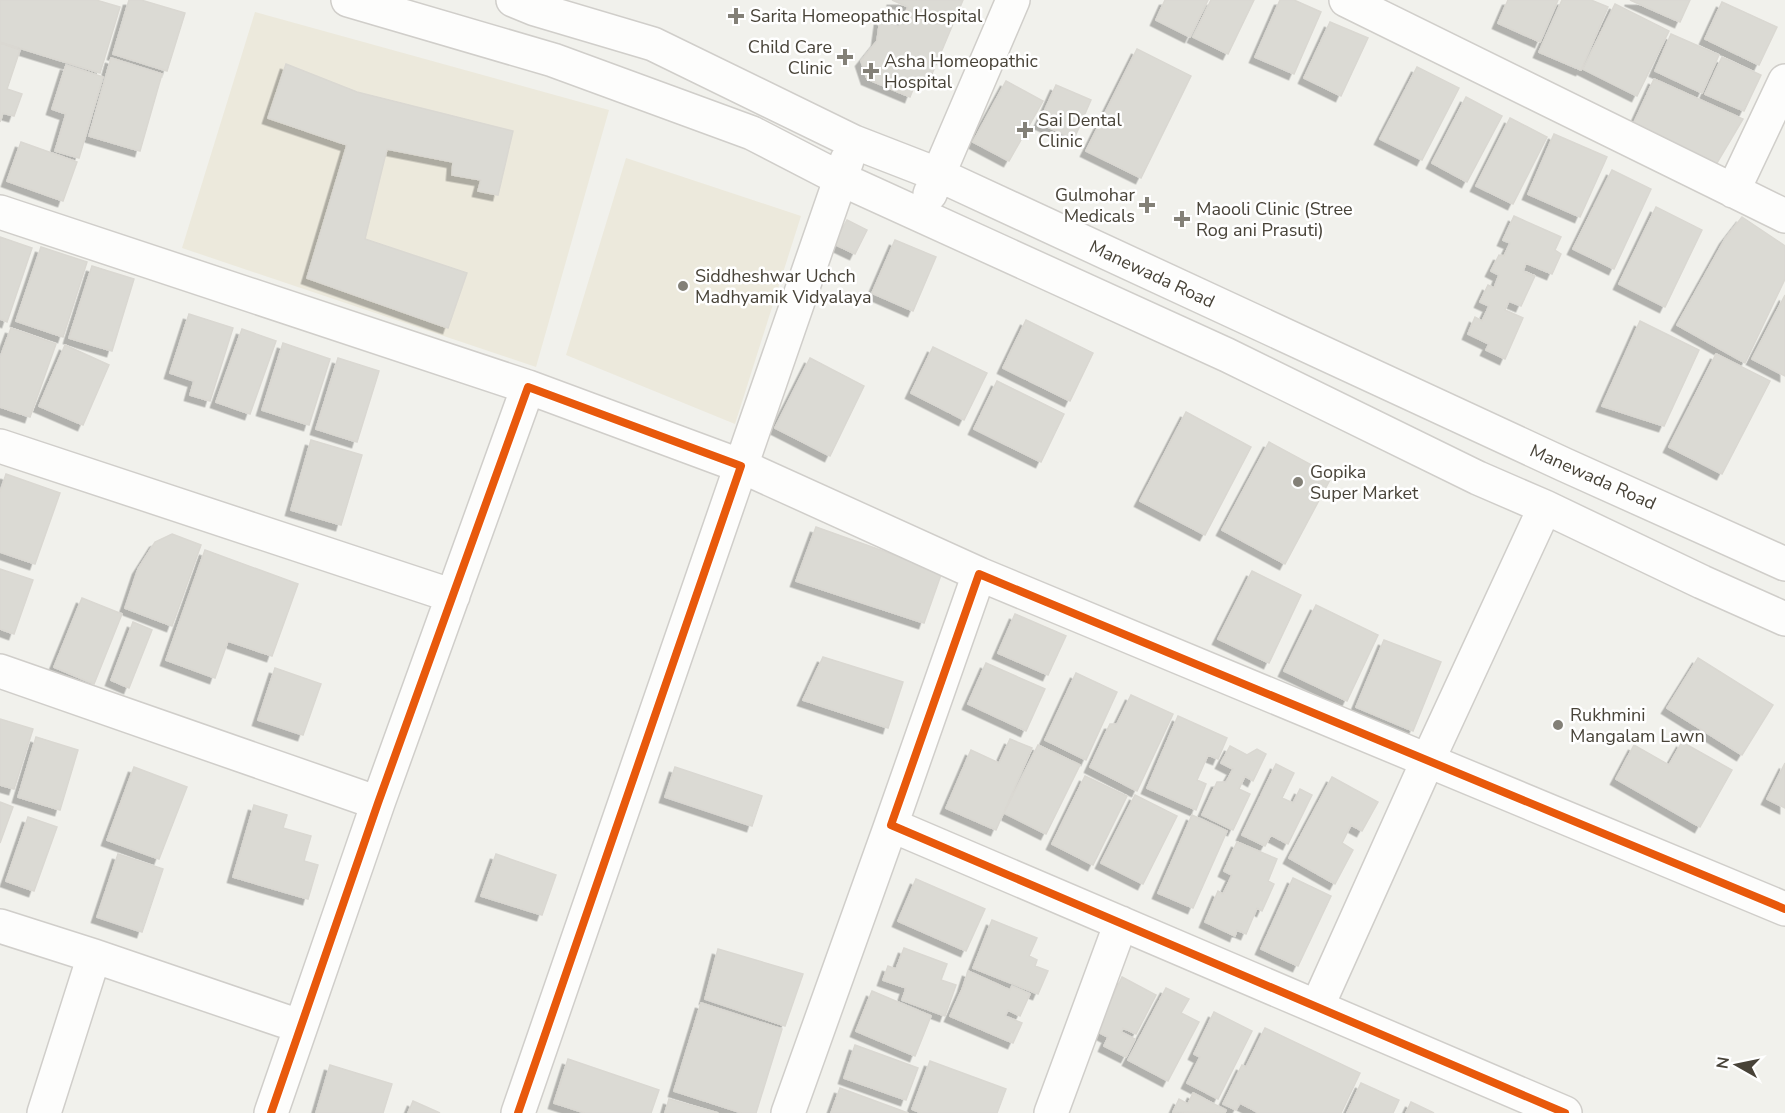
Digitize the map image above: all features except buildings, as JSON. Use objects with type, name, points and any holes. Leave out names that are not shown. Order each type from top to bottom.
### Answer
[{"type":"street","points":[[348,0],[553,60],[752,133],[841,179],[1227,355],[1478,478],[1545,507],[1702,582],[1779,606]]},
{"type":"street","points":[[921,215],[1013,0]]},
{"type":"street","points":[[1346,0],[1785,216]]},
{"type":"street","name":"Manewada Road","points":[[528,3],[653,44],[854,141],[939,175],[1554,460],[1785,564]]},
{"type":"street","points":[[1732,190],[1785,81]]},
{"type":"street","points":[[518,1113],[854,141]]},
{"type":"street","points":[[0,212],[528,387],[741,466],[979,574],[1785,909]]},
{"type":"street","points":[[271,1113],[299,1026],[378,802],[528,387]]},
{"type":"street","points":[[0,446],[453,596]]},
{"type":"street","points":[[1317,1006],[1545,507]]},
{"type":"street","points":[[788,1113],[979,574]]},
{"type":"street","points":[[0,670],[378,802]]},
{"type":"street","points":[[891,825],[1565,1113]]},
{"type":"street","points":[[1052,1113],[1121,923]]},
{"type":"street","points":[[0,926],[299,1026]]},
{"type":"street","points":[[44,1113],[94,956]]},
{"type":"shaded area","points":[[255,12],[609,110],[536,367],[182,248]]},
{"type":"shaded area","name":"Siddheshwar Uchch Madhyamik Vidyalaya","points":[[626,158],[801,216],[735,424],[566,355]]},
{"type":"cycle path","points":[[271,1113],[378,803],[528,387],[741,466],[518,1113]]},
{"type":"cycle path","points":[[1565,1113],[891,825],[979,574],[1785,909]]},
{"type":"place","name":"Sarita Homeopathic Hospital","points":[[736,16]]},
{"type":"place","name":"Child Care Clinic","points":[[845,57]]},
{"type":"place","name":"Asha Homeopathic Hospital","points":[[871,71]]},
{"type":"place","name":"Sai Dental Clinic","points":[[1025,130]]},
{"type":"place","name":"Gulmohar Medicals","points":[[1147,205]]},
{"type":"place","name":"Maooli Clinic (Stree Rog ani Prasuti)","points":[[1182,219]]},
{"type":"place","name":"Siddheshwar Uchch Madhyamik Vidyalaya","points":[[683,286]]},
{"type":"place","name":"Gopika Super Market","points":[[1298,482]]},
{"type":"place","name":"Rukhmini Mangalam Lawn","points":[[1558,725]]}]
